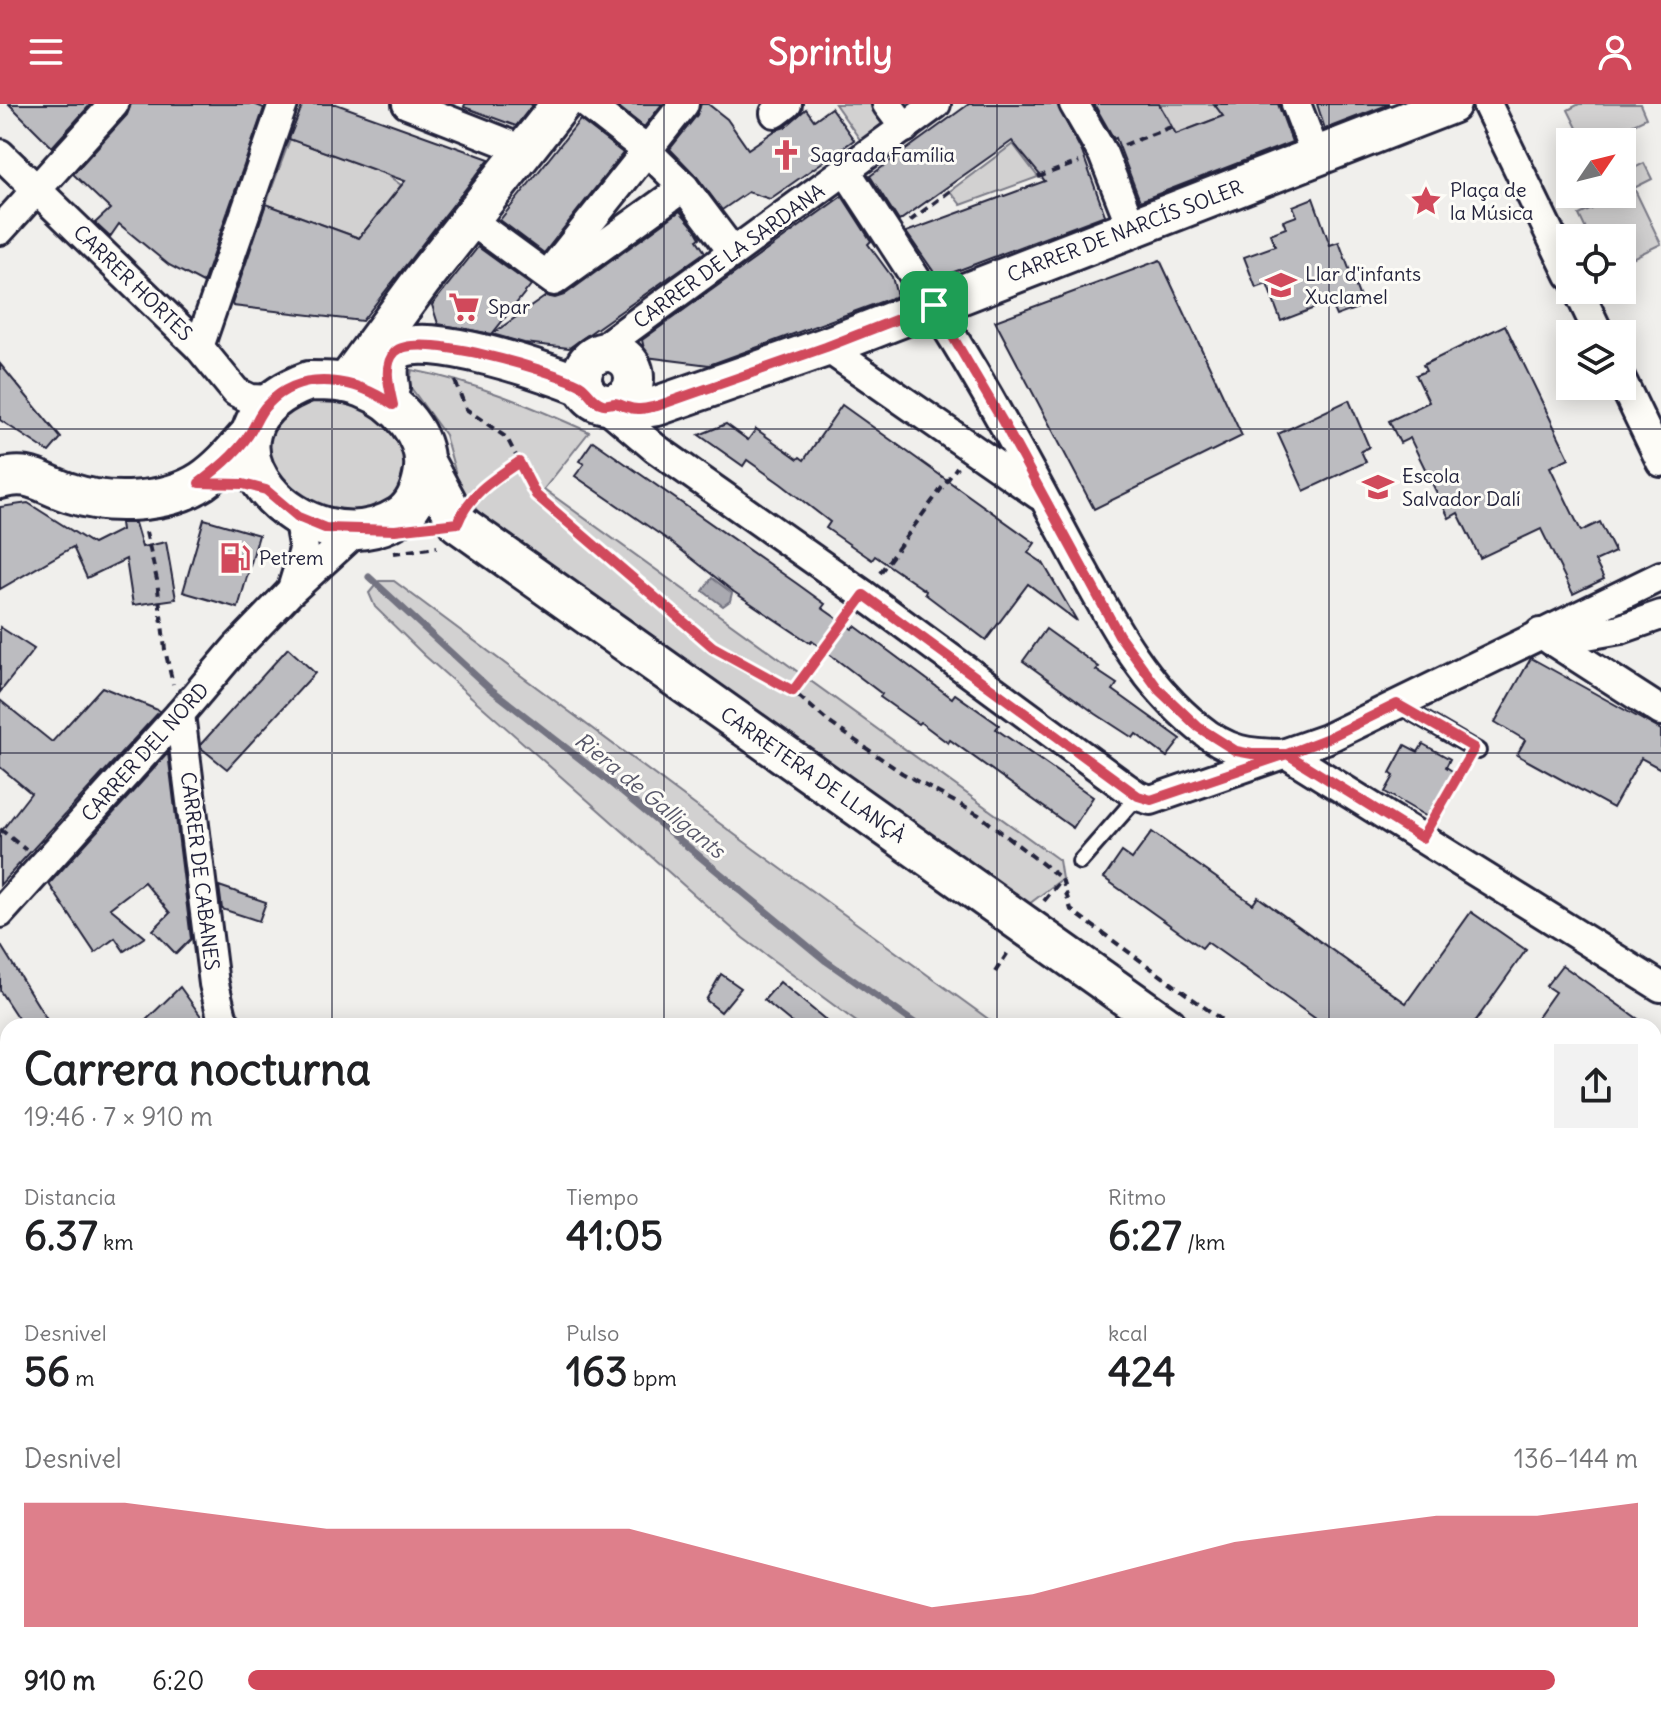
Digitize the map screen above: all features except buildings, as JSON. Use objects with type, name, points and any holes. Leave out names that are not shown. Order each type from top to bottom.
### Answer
[{"type":"street","points":[[0,230],[114,104]]},
{"type":"street","points":[[199,347],[283,104]]},
{"type":"street","points":[[407,104],[436,109],[524,150]]},
{"type":"street","points":[[346,383],[416,287],[561,104]]},
{"type":"street","points":[[587,104],[646,150],[684,187],[733,252]]},
{"type":"street","points":[[547,276],[684,104]]},
{"type":"street","points":[[887,104],[905,128]]},
{"type":"street","name":"CARRER DE LA SARDANA","points":[[602,352],[612,341],[936,104]]},
{"type":"street","points":[[1074,104],[1103,154],[1132,228]]},
{"type":"street","points":[[1296,104],[1316,156]]},
{"type":"street","name":"CARRER DE NARCÍS SOLER","points":[[393,405],[388,376],[391,358],[396,350],[407,346],[487,354],[609,392],[638,409],[657,406],[826,347],[1451,104]]},
{"type":"street","points":[[1487,104],[1556,246]]},
{"type":"street","name":"CARRER HORTES","points":[[0,154],[199,347],[236,392],[250,399],[271,400]]},
{"type":"street","points":[[846,171],[934,305],[1003,422],[1119,635],[1159,690],[1198,727],[1218,741],[1236,751],[1287,754],[1661,987]]},
{"type":"street","points":[[469,219],[554,281],[684,187]]},
{"type":"street","points":[[416,287],[418,322],[437,347]]},
{"type":"street","points":[[826,347],[1044,498]]},
{"type":"street","points":[[602,352],[616,353],[629,361],[609,392],[655,448],[864,595],[1138,796],[1151,800],[1326,739],[1546,637],[1661,576]]},
{"type":"street","points":[[7,471],[72,494],[132,501],[175,492],[199,483],[221,467],[250,434],[260,412],[271,400],[309,381],[346,383],[361,387],[393,405],[418,437],[426,464],[416,500],[374,537]]},
{"type":"street","points":[[1631,400],[1661,462]]},
{"type":"street","points":[[250,434],[249,451],[266,490],[298,517],[325,528],[374,537],[395,530],[458,523]]},
{"type":"street","name":"CARRETERA DE LLANÇÀ","points":[[426,464],[458,523],[1156,1018]]},
{"type":"street","points":[[199,483],[243,484],[266,490]]},
{"type":"street","name":"CARRER DEL NORD","points":[[290,592],[299,573],[304,550],[298,517]]},
{"type":"street","name":"CARRER DEL NORD","points":[[0,913],[290,592],[374,537]]},
{"type":"street","points":[[1546,637],[1621,629],[1661,615]]},
{"type":"street","points":[[1546,637],[1661,711]]},
{"type":"street","name":"CARRER DE CABANES","points":[[185,708],[214,984],[223,1018]]},
{"type":"street","points":[[1322,776],[1326,739]]},
{"type":"street","points":[[1205,781],[1218,761],[1218,741]]},
{"type":"lane","points":[[1397,704],[1476,749]]},
{"type":"lane","points":[[1080,862],[1138,796]]},
{"type":"path","points":[[1038,177],[1171,127]]},
{"type":"path","points":[[889,236],[950,191]]},
{"type":"path","points":[[437,347],[466,409],[507,438],[536,495],[713,647],[793,691],[830,723],[902,773],[979,815],[1062,879],[1071,910],[1219,1018]]},
{"type":"path","points":[[793,691],[972,447]]},
{"type":"path","points":[[374,537],[444,546],[465,507],[489,482],[519,462]]},
{"type":"path","points":[[143,521],[157,580],[165,650],[173,686],[185,708]]},
{"type":"path","points":[[1422,838],[1476,749]]},
{"type":"shaded area","points":[[835,104],[870,104],[884,123],[861,141]]},
{"type":"shaded area","points":[[1159,104],[1214,104],[1223,116],[1173,135],[1169,120]]},
{"type":"shaded area","points":[[1579,104],[1640,104],[1646,118],[1625,128],[1577,128],[1568,110]]},
{"type":"shaded area","points":[[290,139],[386,174],[401,185],[359,238],[266,204]]},
{"type":"shaded area","points":[[1013,144],[1038,177],[961,205],[950,191]]},
{"type":"shaded area","points":[[1644,163],[1652,179],[1636,187],[1636,167]]},
{"type":"shaded area","points":[[1636,192],[1661,244],[1636,256],[1636,224],[1583,224],[1579,215],[1592,209],[1636,208]]},
{"type":"shaded area","points":[[412,370],[502,396],[589,432],[544,489],[1059,860],[1062,879],[1029,904],[487,524],[459,485],[445,435],[409,385]]},
{"type":"shaded area","points":[[326,399],[356,405],[373,413],[389,426],[400,442],[405,458],[405,474],[399,488],[388,500],[371,509],[344,513],[311,502],[285,482],[268,453],[269,428],[276,418],[297,405]]},
{"type":"shaded area","points":[[712,578],[732,593],[730,601],[723,606],[703,591]]},
{"type":"shaded area","points":[[379,581],[394,581],[987,1018],[851,1018],[743,938],[424,655],[375,607],[369,593]]},
{"type":"waterway","name":"Riera de Galligants","points":[[369,577],[488,687],[606,779],[826,961],[908,1018]]},
{"type":"place","name":"Sagrada Família","points":[[786,155]]},
{"type":"place","name":"Plaça de la Música","points":[[1426,201]]},
{"type":"place","name":"Llar d'infants Xuclamel","points":[[1281,285]]},
{"type":"place","name":"Spar","points":[[464,307]]},
{"type":"place","name":"Escola Salvador Dalí","points":[[1378,487]]},
{"type":"place","name":"Petrem","points":[[235,558]]},
{"type":"route","points":[[934,305],[684,397],[638,409],[616,403],[603,404],[588,395],[584,387],[487,354],[407,346],[396,350],[391,358],[388,376],[393,405],[381,396],[346,383],[309,381],[293,387],[271,400],[260,412],[250,434],[221,467],[199,483],[243,484],[266,490],[298,517],[325,528],[395,530],[458,523],[465,507],[489,482],[519,462],[536,495],[713,647],[793,691],[864,595],[1138,796],[1151,800],[1171,795],[1287,754],[1422,838],[1474,748],[1397,704],[1326,739],[1287,754],[1236,751],[1198,727],[1159,690],[1119,635],[1003,422],[934,305]]}]
